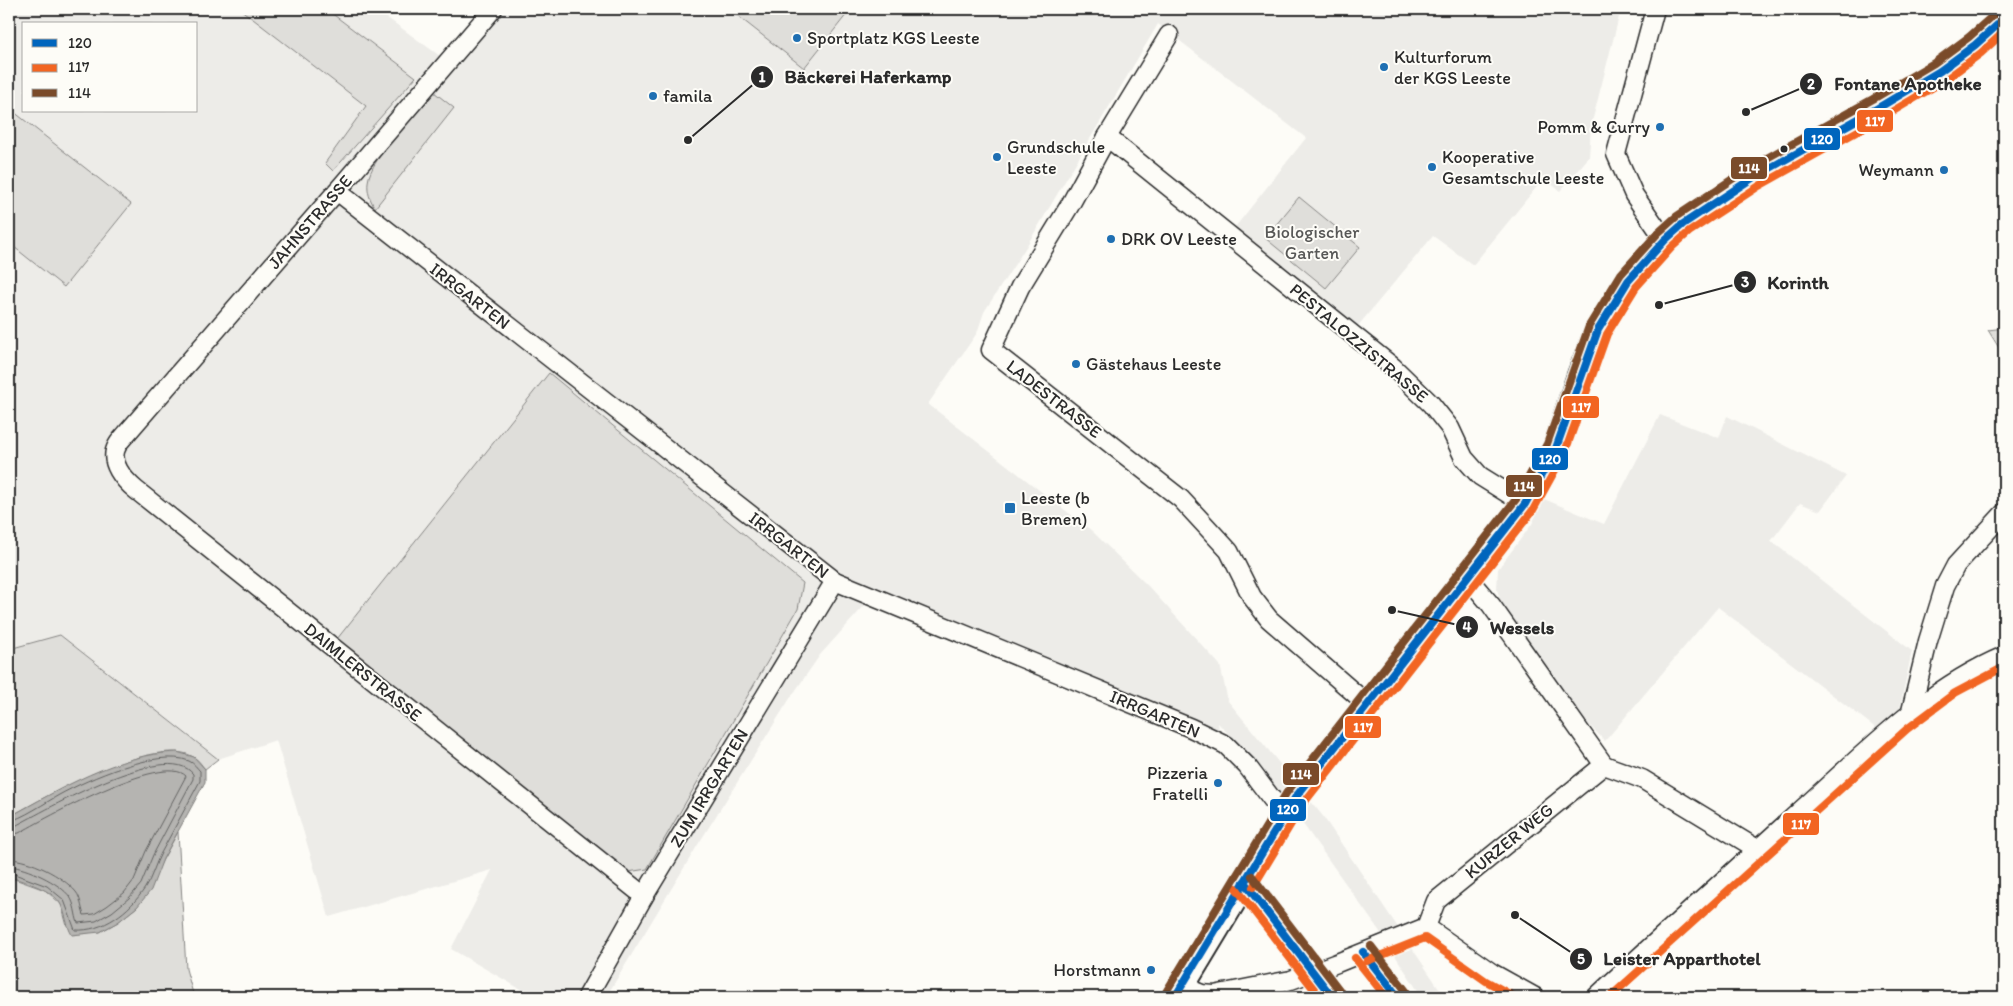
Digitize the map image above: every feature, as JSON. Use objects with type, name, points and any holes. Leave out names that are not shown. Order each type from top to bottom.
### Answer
[{"type":"street","name":"JAHNSTRASSE","points":[[127,433],[492,9]]},
{"type":"street","points":[[1655,9],[1616,154],[1634,195],[1665,240]]},
{"type":"street","points":[[1534,997],[1492,973],[1426,926],[1313,972],[1283,981],[1214,995],[1179,992],[1295,798],[1525,504],[1556,448],[1598,330],[1628,281],[1665,240],[1683,224],[1754,177],[1878,108],[1940,70],[1975,45],[2004,19]]},
{"type":"street","name":"LADESTRASSE","points":[[1169,35],[1020,287],[991,350],[1180,498],[1229,551],[1252,598],[1269,619],[1367,704]]},
{"type":"street","name":"PESTALOZZISTRASSE","points":[[1107,138],[1393,367],[1431,404],[1450,428],[1464,458],[1480,476],[1525,504]]},
{"type":"street","name":"IRRGARTEN","points":[[337,191],[835,581],[1191,728],[1226,745],[1248,766],[1284,815]]},
{"type":"street","name":"DAIMLERSTRASSE","points":[[127,433],[116,447],[115,455],[115,463],[124,480],[644,896]]},
{"type":"street","points":[[1911,711],[1928,641],[1946,586],[1956,565],[2004,513]]},
{"type":"street","points":[[1468,578],[1491,605],[1604,765],[1642,779],[1757,849]]},
{"type":"street","name":"ZUM IRRGARTEN","points":[[587,997],[644,896],[835,581]]},
{"type":"street","points":[[1596,997],[1911,711],[1981,665],[2004,656]]},
{"type":"street","name":"KURZER WEG","points":[[1426,926],[1436,900],[1604,765]]},
{"type":"street","points":[[1244,882],[1313,972]]},
{"type":"shaded area","points":[[9,9],[324,9],[386,54],[326,9],[375,9],[440,56],[434,63],[449,75],[506,9],[729,9],[804,68],[851,9],[1621,9],[1591,126],[1589,157],[1560,191],[1544,178],[1473,265],[1433,236],[1357,327],[1232,231],[1306,138],[1158,24],[1026,247],[984,312],[977,333],[928,404],[1092,531],[1148,586],[1220,665],[1228,701],[1322,815],[1445,997],[1422,997],[1378,929],[1303,824],[1259,766],[1218,723],[1223,755],[1185,737],[865,605],[820,655],[789,700],[699,843],[606,997],[534,997],[451,949],[492,870],[329,917],[276,740],[218,759],[60,635],[13,648],[9,646]]},
{"type":"shaded area","points":[[1660,415],[1719,438],[1727,416],[1846,476],[1820,511],[1800,503],[1771,541],[1912,651],[1899,712],[1877,729],[1718,607],[1605,741],[1570,706],[1503,610],[1497,589],[1498,569],[1532,524],[1544,499],[1604,524]]},
{"type":"green space","points":[[240,9],[326,9],[416,77],[333,171],[325,163],[366,106]]},
{"type":"green space","name":"Sportplatz KGS Leeste","points":[[729,9],[851,9],[804,68]]},
{"type":"green space","points":[[434,92],[454,108],[375,208],[370,199],[368,182],[377,160]]},
{"type":"green space","points":[[9,108],[131,204],[64,287],[9,243]]},
{"type":"green space","name":"Biologischer Garten","points":[[1299,197],[1360,247],[1326,288],[1265,238]]},
{"type":"green space","points":[[2004,328],[2004,356],[1988,330]]},
{"type":"green space","points":[[549,373],[803,583],[798,609],[647,869],[628,872],[337,639]]},
{"type":"green space","points":[[60,635],[218,759],[205,769],[195,758],[178,752],[156,754],[129,760],[73,783],[9,817],[9,646],[13,648]]},
{"type":"green space","points":[[178,832],[186,969],[194,997],[9,997],[9,877],[45,890],[61,904],[67,926],[100,932],[118,922],[137,907]]},
{"type":"water","points":[[177,752],[194,757],[205,769],[205,782],[163,859],[151,890],[137,907],[118,922],[100,932],[72,935],[63,908],[52,895],[38,887],[9,877],[9,817],[69,785],[111,766],[155,754]]},
{"type":"transit line","name":"114","points":[[1166,992],[1287,792],[1517,498],[1547,444],[1589,326],[1621,274],[1658,233],[1677,216],[1749,168],[1934,63],[1969,37],[1997,12]]},
{"type":"transit line","name":"120","points":[[1175,997],[1295,798],[1525,504],[1556,448],[1598,330],[1628,281],[1665,240],[1683,224],[1754,177],[1940,71],[1975,45],[2004,19]]},
{"type":"transit line","name":"117","points":[[1253,887],[1303,804],[1533,510],[1565,452],[1607,334],[1636,287],[1672,247],[1689,232],[1759,186],[1945,80],[1981,53],[2004,32]]},
{"type":"transit line","name":"117","points":[[1610,997],[1907,729],[1955,693],[2004,667]]},
{"type":"transit line","name":"114","points":[[1252,876],[1340,991]]},
{"type":"transit line","name":"120","points":[[1244,882],[1332,997]]},
{"type":"transit line","name":"117","points":[[1236,888],[1320,997]]},
{"type":"transit line","name":"117","points":[[1367,961],[1425,938],[1486,981],[1515,997]]},
{"type":"transit line","name":"114","points":[[1371,946],[1406,991]]},
{"type":"transit line","name":"120","points":[[1363,952],[1398,997]]},
{"type":"transit line","name":"117","points":[[1355,958],[1386,997]]},
{"type":"place","name":"Sportplatz KGS Leeste","points":[[797,38]]},
{"type":"place","name":"Kulturforum der KGS Leeste","points":[[1384,67]]},
{"type":"place","name":"famila","points":[[653,96]]},
{"type":"place","name":"Fontane Apotheke","points":[[1746,112]]},
{"type":"place","name":"Pomm & Curry","points":[[1660,127]]},
{"type":"place","name":"Bäckerei Haferkamp","points":[[688,140]]},
{"type":"place","name":"Grundschule Leeste","points":[[997,157]]},
{"type":"place","name":"Kooperative Gesamtschule Leeste","points":[[1432,167]]},
{"type":"place","name":"Weymann","points":[[1944,170]]},
{"type":"place","name":"DRK OV Leeste","points":[[1111,239]]},
{"type":"place","name":"Korinth","points":[[1659,305]]},
{"type":"place","name":"Gästehaus Leeste","points":[[1076,364]]},
{"type":"place","name":"Leeste (b Bremen)","points":[[1010,508]]},
{"type":"place","name":"Wessels","points":[[1392,610]]},
{"type":"place","name":"Pizzeria Fratelli","points":[[1218,783]]},
{"type":"place","name":"Leister Apparthotel","points":[[1515,915]]},
{"type":"place","name":"Horstmann","points":[[1151,970]]}]
